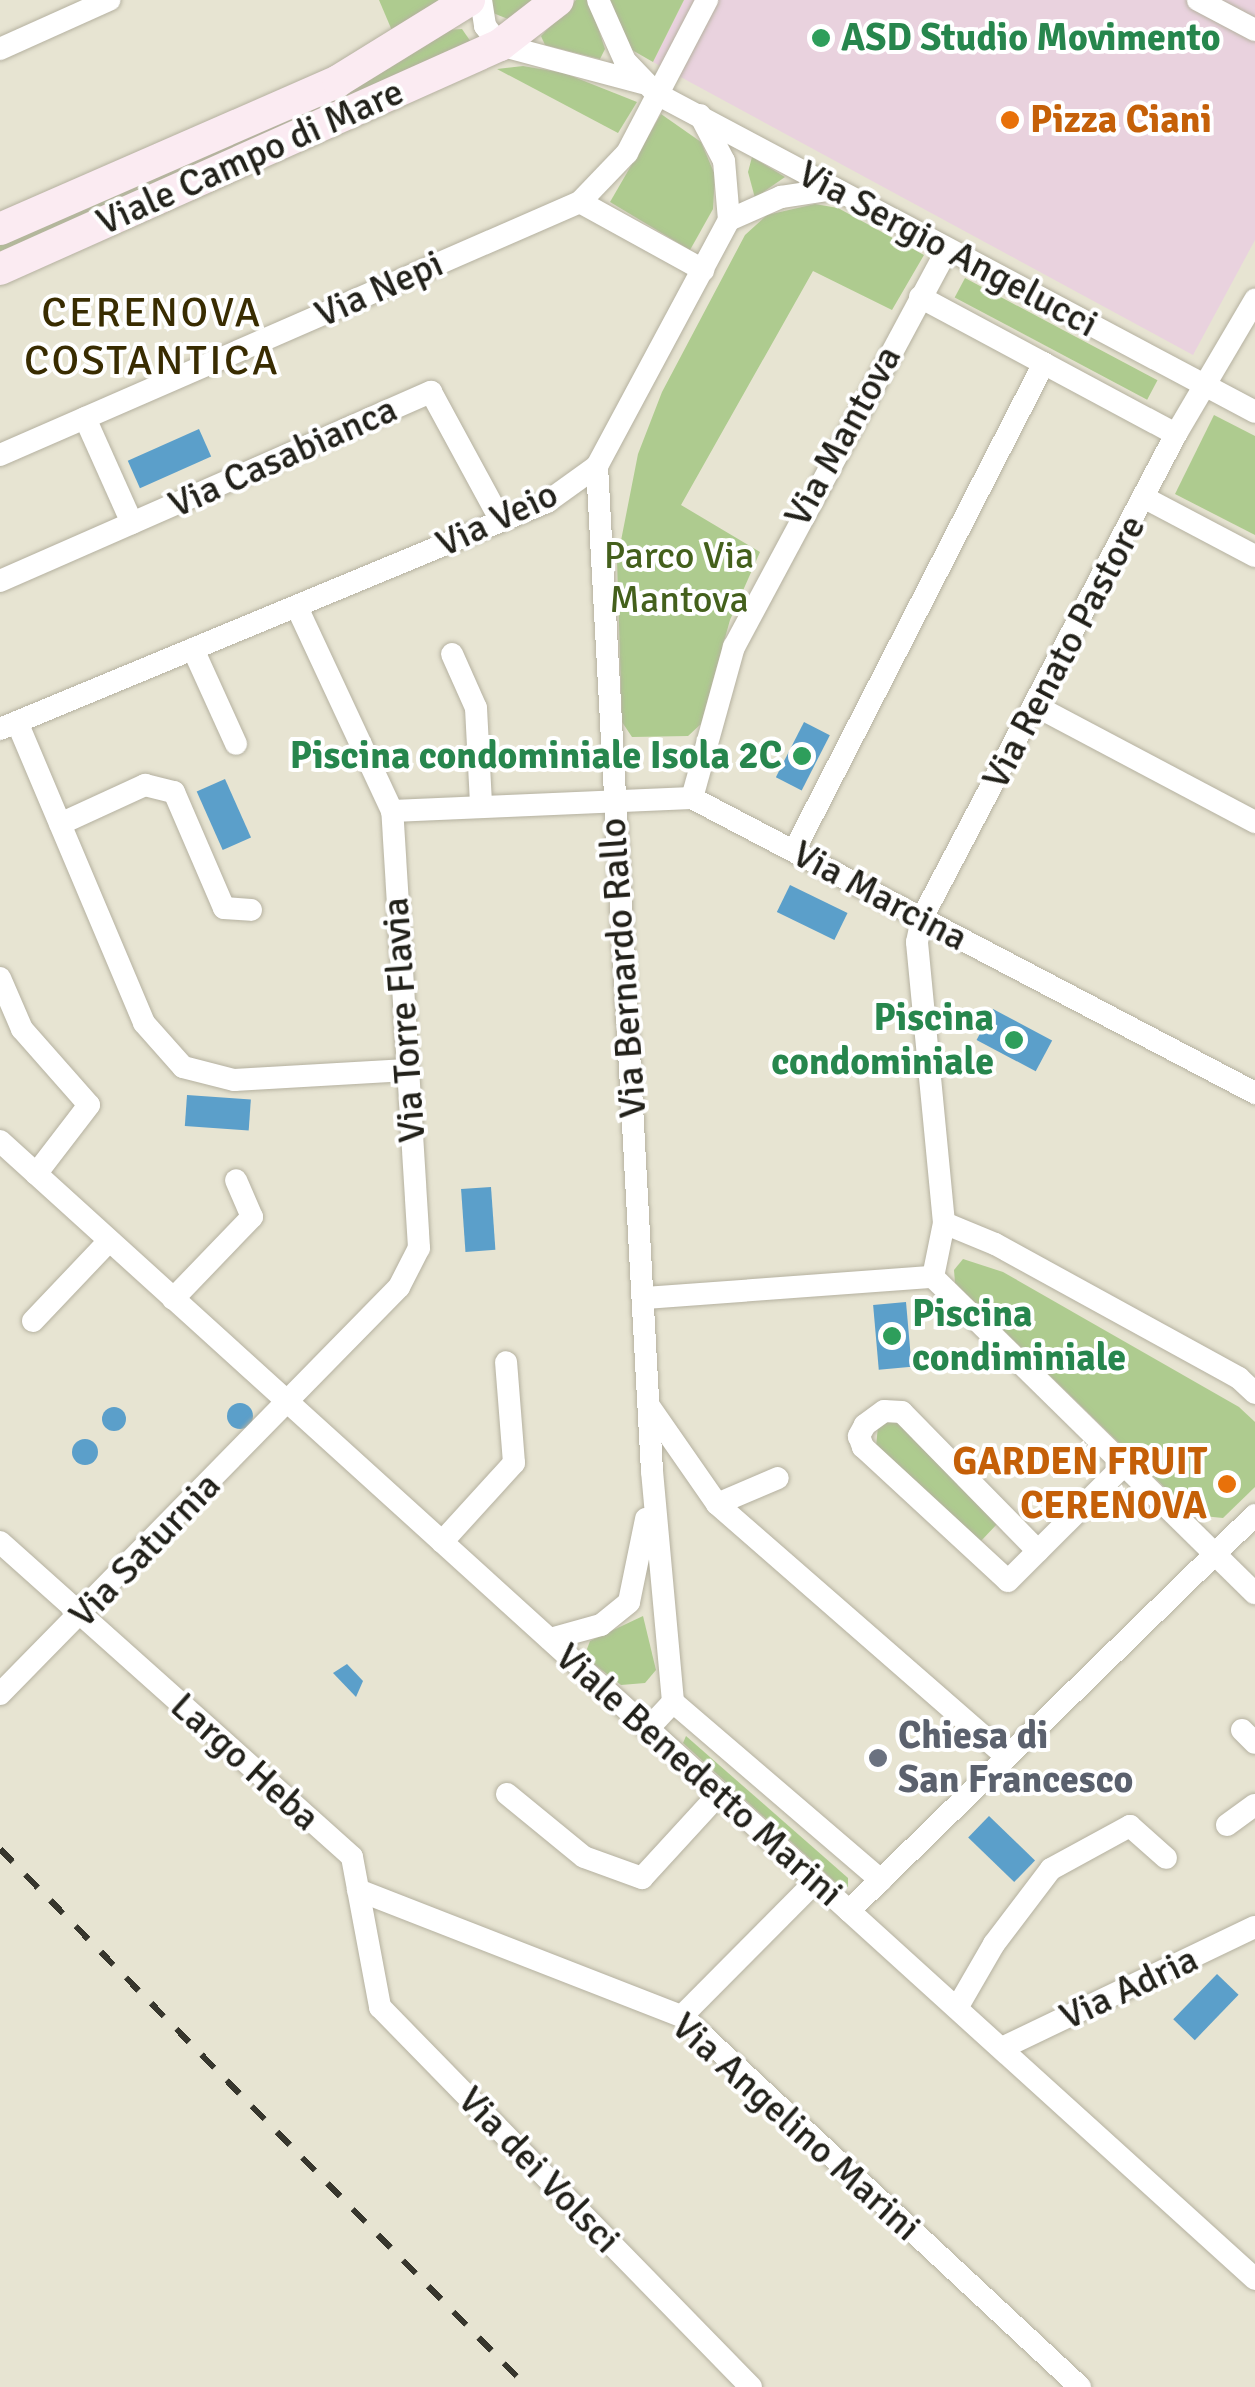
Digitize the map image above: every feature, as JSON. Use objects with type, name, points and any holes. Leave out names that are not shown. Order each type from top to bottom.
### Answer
[{"type":"street","points":[[0,49],[109,0]]},
{"type":"street","name":"Viale Campo di Mare","points":[[0,228],[338,81],[469,0]]},
{"type":"street","points":[[481,0],[485,26],[500,45]]},
{"type":"street","name":"Viale Campo di Mare","points":[[0,269],[500,45],[558,0]]},
{"type":"street","points":[[598,0],[611,38],[650,88]]},
{"type":"street","name":"Via Nepi","points":[[0,454],[580,202],[628,153],[650,88],[707,0]]},
{"type":"street","points":[[1198,0],[1255,30]]},
{"type":"street","name":"Via Sergio Angelucci","points":[[500,45],[650,88],[1255,412]]},
{"type":"street","points":[[700,116],[724,161],[729,220],[800,192],[834,189]]},
{"type":"street","points":[[580,202],[703,270]]},
{"type":"street","name":"Via Veio","points":[[8,725],[547,502],[597,466],[729,220]]},
{"type":"street","name":"Via Mantova","points":[[692,798],[734,647],[948,249]]},
{"type":"street","points":[[920,297],[1176,434]]},
{"type":"street","name":"Via Renato Pastore","points":[[922,918],[1176,434],[1255,300]]},
{"type":"street","points":[[794,850],[1044,364]]},
{"type":"street","name":"Via Casabianca","points":[[0,581],[431,392],[500,521]]},
{"type":"street","points":[[85,418],[132,524]]},
{"type":"street","name":"Via Bernardo Rallo","points":[[597,466],[612,799],[645,1298],[652,1471],[673,1702]]},
{"type":"street","points":[[1145,498],[1255,556]]},
{"type":"street","name":"Via Torre Flavia","points":[[288,1404],[399,1286],[416,1259],[392,812],[297,607]]},
{"type":"street","points":[[192,649],[236,744]]},
{"type":"street","points":[[452,654],[476,708],[481,805]]},
{"type":"street","points":[[1036,706],[1255,822]]},
{"type":"street","points":[[8,725],[60,824],[144,1023],[183,1066],[234,1080],[407,1070]]},
{"type":"street","points":[[60,824],[144,786],[174,792],[224,908],[251,910]]},
{"type":"street","name":"Via Marcina","points":[[392,812],[692,798],[1255,1093]]},
{"type":"street","points":[[922,918],[916,942],[944,1222],[934,1277]]},
{"type":"street","points":[[0,978],[22,1029],[89,1106],[36,1174]]},
{"type":"street","name":"Viale Benedetto Marini","points":[[0,1142],[1255,2279]]},
{"type":"street","points":[[173,1299],[252,1216],[236,1180]]},
{"type":"street","points":[[944,1222],[1250,1378]]},
{"type":"street","points":[[33,1322],[110,1241]]},
{"type":"street","points":[[645,1298],[934,1277],[1255,1593]]},
{"type":"street","points":[[442,1542],[514,1463],[506,1362]]},
{"type":"street","name":"Via Saturnia","points":[[1,1695],[288,1404]]},
{"type":"street","points":[[650,1406],[717,1504],[1005,1755]]},
{"type":"street","points":[[1038,1551],[902,1412],[872,1415],[859,1436],[863,1446],[1008,1581],[1038,1551],[1123,1466]]},
{"type":"street","name":"Via Bernardo Rallo","points":[[550,1639],[601,1625],[635,1592],[652,1471]]},
{"type":"street","points":[[717,1504],[778,1478]]},
{"type":"street","points":[[849,1911],[1255,1514]]},
{"type":"street","name":"Largo Heba","points":[[0,1542],[352,1858],[366,1933]]},
{"type":"street","points":[[648,1729],[673,1702],[880,1880]]},
{"type":"street","points":[[507,1794],[584,1857],[642,1878],[719,1794]]},
{"type":"street","points":[[1227,1825],[1255,1805]]},
{"type":"street","points":[[957,2008],[994,1944],[1052,1869],[1130,1826],[1166,1858]]},
{"type":"street","points":[[682,2016],[815,1882]]},
{"type":"street","name":"Via Angelino Marini","points":[[358,1890],[682,2016],[1080,2387]]},
{"type":"street","points":[[1246,1932],[1255,1954]]},
{"type":"street","name":"Via Adria","points":[[1002,2048],[1246,1932]]},
{"type":"street","name":"Via dei Volsci","points":[[366,1933],[380,2006],[751,2387]]},
{"type":"shaded area","points":[[684,0],[1255,0],[1255,240],[1193,355],[653,62]]},
{"type":"green space","points":[[379,0],[452,0],[396,40]]},
{"type":"green space","points":[[491,0],[535,0],[508,19],[493,13]]},
{"type":"green space","points":[[576,0],[589,0],[605,49],[600,59],[545,45],[541,36]]},
{"type":"green space","points":[[609,0],[684,0],[653,62],[632,50]]},
{"type":"green space","points":[[462,29],[471,42],[0,260],[0,238],[447,30]]},
{"type":"green space","points":[[523,66],[564,73],[637,102],[618,133],[497,69]]},
{"type":"green space","points":[[661,114],[701,142],[715,175],[713,209],[690,250],[610,202]]},
{"type":"green space","points":[[752,157],[785,177],[755,198],[748,172]]},
{"type":"green space","name":"Parco Via Mantova","points":[[815,204],[838,208],[924,255],[892,310],[813,271],[681,505],[760,552],[730,620],[701,724],[688,736],[632,737],[622,722],[617,561],[638,454],[662,392],[745,235],[767,215]]},
{"type":"green space","points":[[965,278],[1157,380],[1147,400],[955,297]]},
{"type":"green space","points":[[1214,415],[1255,436],[1255,535],[1175,494]]},
{"type":"green space","points":[[963,1259],[1003,1272],[1239,1407],[1255,1422],[1255,1487],[1223,1518],[1193,1515],[955,1283],[954,1270]]},
{"type":"green space","points":[[886,1420],[899,1420],[998,1523],[980,1542],[876,1447],[878,1426]]},
{"type":"green space","points":[[643,1616],[656,1670],[645,1683],[621,1685],[594,1664],[587,1649],[590,1641]]},
{"type":"green space","points":[[686,1736],[848,1878],[848,1887],[843,1889],[683,1743]]},
{"type":"water","points":[[199,429],[211,456],[140,488],[128,461]]},
{"type":"water","name":"Piscina condominiale Isola 2C","points":[[804,722],[830,735],[802,790],[776,777]]},
{"type":"water","points":[[225,779],[251,837],[223,850],[197,792]]},
{"type":"water","name":"Piscina condominiale","points":[[790,885],[848,913],[834,940],[777,912]]},
{"type":"water","name":"Piscina condominiale","points":[[993,1009],[1052,1040],[1036,1071],[977,1040]]},
{"type":"water","points":[[187,1095],[251,1099],[249,1130],[185,1126]]},
{"type":"water","points":[[491,1187],[495,1250],[465,1252],[461,1189]]},
{"type":"water","name":"Piscina condiminiale","points":[[906,1302],[912,1367],[879,1370],[873,1305]]},
{"type":"water","points":[[240,1403],[249,1407],[253,1416],[249,1425],[240,1429],[231,1425],[227,1416],[231,1407]]},
{"type":"water","points":[[114,1407],[126,1419],[114,1431],[102,1419]]},
{"type":"water","points":[[85,1439],[94,1443],[98,1452],[94,1461],[85,1465],[76,1461],[72,1452],[76,1443]]},
{"type":"water","points":[[347,1664],[363,1681],[356,1697],[333,1673]]},
{"type":"water","points":[[989,1816],[1035,1860],[1014,1882],[968,1838]]},
{"type":"water","points":[[1217,1974],[1239,1995],[1195,2040],[1173,2019]]},
{"type":"railway","points":[[0,1849],[527,2387]]},
{"type":"place","name":"ASD Studio Movimento","points":[[821,38]]},
{"type":"place","name":"Pizza Ciani","points":[[1010,120]]},
{"type":"place","name":"Piscina condominiale Isola 2C","points":[[802,756]]},
{"type":"place","name":"Piscina condominiale","points":[[1014,1040]]},
{"type":"place","name":"Piscina condiminiale","points":[[892,1336]]},
{"type":"place","name":"GARDEN FRUIT CERENOVA","points":[[1227,1484]]},
{"type":"place","name":"Chiesa di San Francesco","points":[[878,1758]]},
{"type":"district","name":"CERENOVA COSTANTICA","points":[[152,337]]}]
